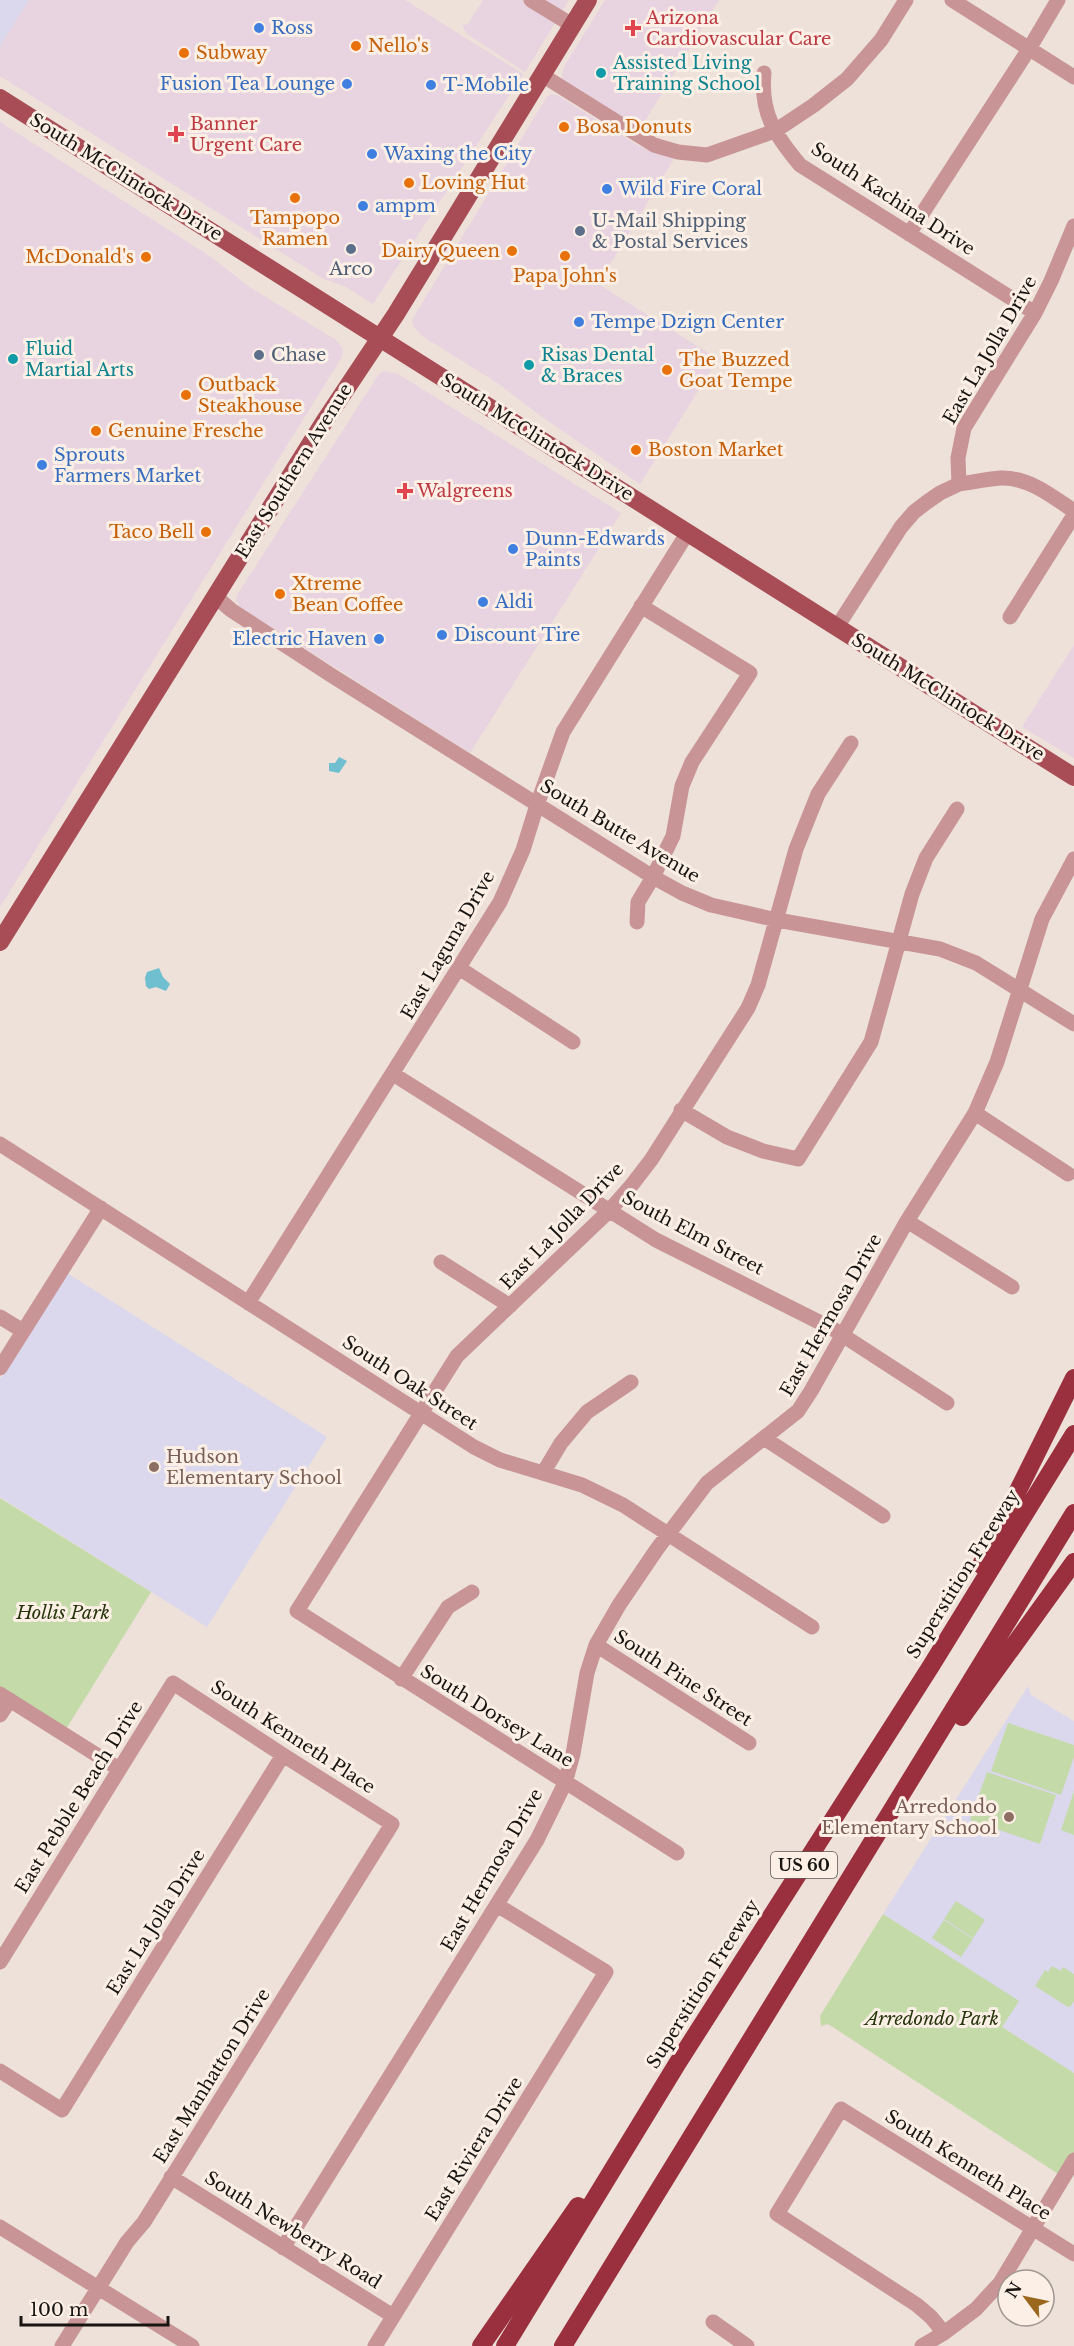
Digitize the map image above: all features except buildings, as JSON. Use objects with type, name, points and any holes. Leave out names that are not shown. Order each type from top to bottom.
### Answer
[{"type":"highway","points":[[930,1666],[1074,1378]]},
{"type":"highway","name":"Superstition Freeway","points":[[506,2346],[677,2064],[930,1666],[1074,1434]]},
{"type":"highway","name":"US 60","points":[[562,2346],[1074,1513]]},
{"type":"highway","points":[[883,1825],[1074,1562]]},
{"type":"highway","points":[[482,2346],[677,2064]]},
{"type":"highway","points":[[578,2346],[721,2090]]},
{"type":"main road","name":"East Southern Avenue","points":[[0,942],[215,596],[380,337],[588,0]]},
{"type":"main road","name":"South McClintock Drive","points":[[0,98],[1074,777]]},
{"type":"street","points":[[531,0],[572,25]]},
{"type":"street","points":[[542,75],[654,145],[678,152],[707,154],[776,131],[814,105],[847,79],[881,40],[906,0]]},
{"type":"street","points":[[952,0],[1074,77]]},
{"type":"street","points":[[909,234],[1029,49],[1058,0]]},
{"type":"street","points":[[764,73],[764,105],[776,131]]},
{"type":"street","name":"South Kachina Drive","points":[[776,131],[800,165],[1035,313]]},
{"type":"street","name":"East La Jolla Drive","points":[[959,484],[958,458],[964,428],[1035,313],[1052,281],[1074,226]]},
{"type":"street","points":[[837,627],[900,528],[914,512],[959,484],[1003,478],[1039,488],[1074,513],[1010,617]]},
{"type":"street","name":"East Laguna Drive","points":[[248,1303],[500,902],[523,850],[563,732],[688,532]]},
{"type":"street","name":"South Butte Avenue","points":[[215,596],[231,610],[334,677],[682,893],[711,905],[777,920],[900,940],[940,949],[976,963],[1074,1024]]},
{"type":"street","points":[[637,922],[638,902],[673,836],[682,786],[693,762],[750,673],[641,606]]},
{"type":"street","name":"East La Jolla Drive","points":[[297,1611],[457,1356],[609,1211],[651,1160],[748,1008],[758,986],[796,849],[818,794],[851,743]]},
{"type":"street","points":[[681,1110],[727,1137],[762,1151],[798,1159],[871,1042],[912,894],[926,858],[957,809]]},
{"type":"street","name":"East Hermosa Drive","points":[[283,2247],[537,1840],[565,1783],[573,1754],[587,1673],[596,1646],[619,1605],[668,1533],[707,1484],[798,1411],[908,1221],[975,1113],[997,1062],[1042,919],[1070,876],[1074,859]]},
{"type":"street","points":[[459,968],[573,1042]]},
{"type":"street","name":"South Elm Street","points":[[393,1074],[657,1240],[791,1306],[844,1335],[947,1403]]},
{"type":"street","points":[[975,1113],[1068,1174]]},
{"type":"street","name":"South Oak Street","points":[[0,1144],[474,1447],[500,1460],[582,1485],[624,1505],[812,1627]]},
{"type":"street","points":[[0,1368],[101,1208]]},
{"type":"street","points":[[908,1221],[1012,1287]]},
{"type":"street","points":[[441,1262],[510,1306]]},
{"type":"street","points":[[0,1317],[23,1331]]},
{"type":"street","points":[[543,1473],[561,1443],[587,1412],[631,1382]]},
{"type":"street","points":[[764,1438],[883,1516]]},
{"type":"street","points":[[401,1679],[448,1607],[472,1592]]},
{"type":"street","name":"South Dorsey Lane","points":[[297,1611],[677,1853]]},
{"type":"street","name":"South Pine Street","points":[[596,1646],[749,1743]]},
{"type":"street","name":"South Kenneth Place","points":[[173,1683],[392,1824]]},
{"type":"street","name":"East Pebble Beach Drive","points":[[0,1962],[173,1683]]},
{"type":"street","points":[[0,1715],[5,1697],[119,1768]]},
{"type":"street","name":"East La Jolla Drive","points":[[0,2071],[62,2110],[283,1755]]},
{"type":"street","name":"East Manhatton Drive","points":[[62,2346],[127,2242],[144,2222],[392,1824]]},
{"type":"street","name":"East Riviera Drive","points":[[375,2346],[606,1972],[496,1905]]},
{"type":"street","name":"South Kenneth Place","points":[[944,2333],[917,2305],[777,2214],[841,2109],[1074,2254]]},
{"type":"street","points":[[921,2346],[944,2333],[976,2309],[999,2283],[1074,2160]]},
{"type":"street","name":"South Newberry Road","points":[[171,2177],[393,2316]]},
{"type":"street","points":[[0,2227],[192,2346]]},
{"type":"street","points":[[713,2322],[747,2346]]},
{"type":"shaded area","points":[[0,0],[29,0],[0,46]]},
{"type":"shaded area","points":[[29,0],[405,0],[523,74],[373,304],[346,287],[322,278],[0,76],[0,46]]},
{"type":"shaded area","points":[[483,0],[569,0],[525,72],[467,34],[462,25],[468,24]]},
{"type":"shaded area","points":[[605,0],[719,0],[640,129],[562,79],[565,65]]},
{"type":"shaded area","points":[[551,94],[557,95],[639,146],[674,159],[598,284],[718,359],[640,484],[545,419],[496,382],[422,336],[413,326],[412,320],[546,98]]},
{"type":"shaded area","points":[[0,122],[211,257],[248,286],[336,340],[343,349],[342,357],[0,907]]},
{"type":"shaded area","points":[[384,371],[398,374],[621,513],[470,753],[240,607],[236,600],[237,595],[379,374]]},
{"type":"shaded area","points":[[1074,645],[1074,758],[1022,727]]},
{"type":"shaded area","name":"Hudson Elementary School","points":[[67,1273],[327,1437],[207,1627],[0,1497],[0,1379]]},
{"type":"shaded area","name":"Arredondo Elementary School","points":[[1028,1686],[1031,1695],[1074,1721],[1074,2073],[1002,2027],[1018,2001],[883,1914]]},
{"type":"green space","name":"Hollis Park","points":[[0,1498],[151,1592],[63,1734],[0,1694]]},
{"type":"green space","points":[[1008,1723],[1074,1745],[1074,1757],[1061,1795],[991,1771]]},
{"type":"green space","points":[[987,1772],[1056,1795],[1040,1844],[970,1820]]},
{"type":"green space","points":[[1074,1791],[1074,1835],[1061,1830]]},
{"type":"green space","points":[[956,1901],[985,1920],[973,1938],[944,1919]]},
{"type":"green space","name":"Arredondo Park","points":[[883,1914],[1019,2001],[1002,2027],[1074,2073],[1074,2160],[1063,2177],[828,2024],[821,2026],[820,2016]]},
{"type":"green space","points":[[944,1920],[973,1939],[961,1957],[932,1938]]},
{"type":"green space","points":[[1052,1966],[1061,1971],[1063,1967],[1074,1974],[1074,2001],[1071,2006],[1068,2007],[1035,1986],[1045,1970],[1048,1972]]},
{"type":"water","points":[[339,757],[347,761],[339,773],[329,771],[329,763],[335,763]]},
{"type":"water","points":[[159,968],[163,977],[170,984],[166,991],[156,987],[149,989],[146,986],[147,972]]},
{"type":"place","name":"Ross","points":[[259,28]]},
{"type":"place","name":"Arizona Cardiovascular Care","points":[[633,28]]},
{"type":"place","name":"Nello's","points":[[356,46]]},
{"type":"place","name":"Subway","points":[[184,53]]},
{"type":"place","name":"Assisted Living Training School","points":[[601,73]]},
{"type":"place","name":"Fusion Tea Lounge","points":[[347,84]]},
{"type":"place","name":"T-Mobile","points":[[431,85]]},
{"type":"place","name":"Bosa Donuts","points":[[564,127]]},
{"type":"place","name":"Banner Urgent Care","points":[[176,134]]},
{"type":"place","name":"Waxing the City","points":[[372,154]]},
{"type":"place","name":"Loving Hut","points":[[409,183]]},
{"type":"place","name":"Wild Fire Coral","points":[[607,189]]},
{"type":"place","name":"Tampopo Ramen","points":[[295,198]]},
{"type":"place","name":"ampm","points":[[363,206]]},
{"type":"place","name":"U-Mail Shipping & Postal Services","points":[[580,231]]},
{"type":"place","name":"Arco","points":[[351,249]]},
{"type":"place","name":"Dairy Queen","points":[[512,251]]},
{"type":"place","name":"Papa John's","points":[[565,256]]},
{"type":"place","name":"McDonald's","points":[[146,257]]},
{"type":"place","name":"Tempe Dzign Center","points":[[579,322]]},
{"type":"place","name":"Chase","points":[[259,355]]},
{"type":"place","name":"Fluid Martial Arts","points":[[13,359]]},
{"type":"place","name":"Risas Dental & Braces","points":[[529,365]]},
{"type":"place","name":"The Buzzed Goat Tempe","points":[[667,370]]},
{"type":"place","name":"Outback Steakhouse","points":[[186,395]]},
{"type":"place","name":"Genuine Fresche","points":[[96,431]]},
{"type":"place","name":"Boston Market","points":[[636,450]]},
{"type":"place","name":"Sprouts Farmers Market","points":[[42,465]]},
{"type":"place","name":"Walgreens","points":[[405,491]]},
{"type":"place","name":"Taco Bell","points":[[206,532]]},
{"type":"place","name":"Dunn-Edwards Paints","points":[[513,549]]},
{"type":"place","name":"Xtreme Bean Coffee","points":[[280,594]]},
{"type":"place","name":"Aldi","points":[[483,602]]},
{"type":"place","name":"Discount Tire","points":[[442,635]]},
{"type":"place","name":"Electric Haven","points":[[379,639]]},
{"type":"place","name":"Hudson Elementary School","points":[[154,1467]]},
{"type":"place","name":"Arredondo Elementary School","points":[[1009,1817]]}]
